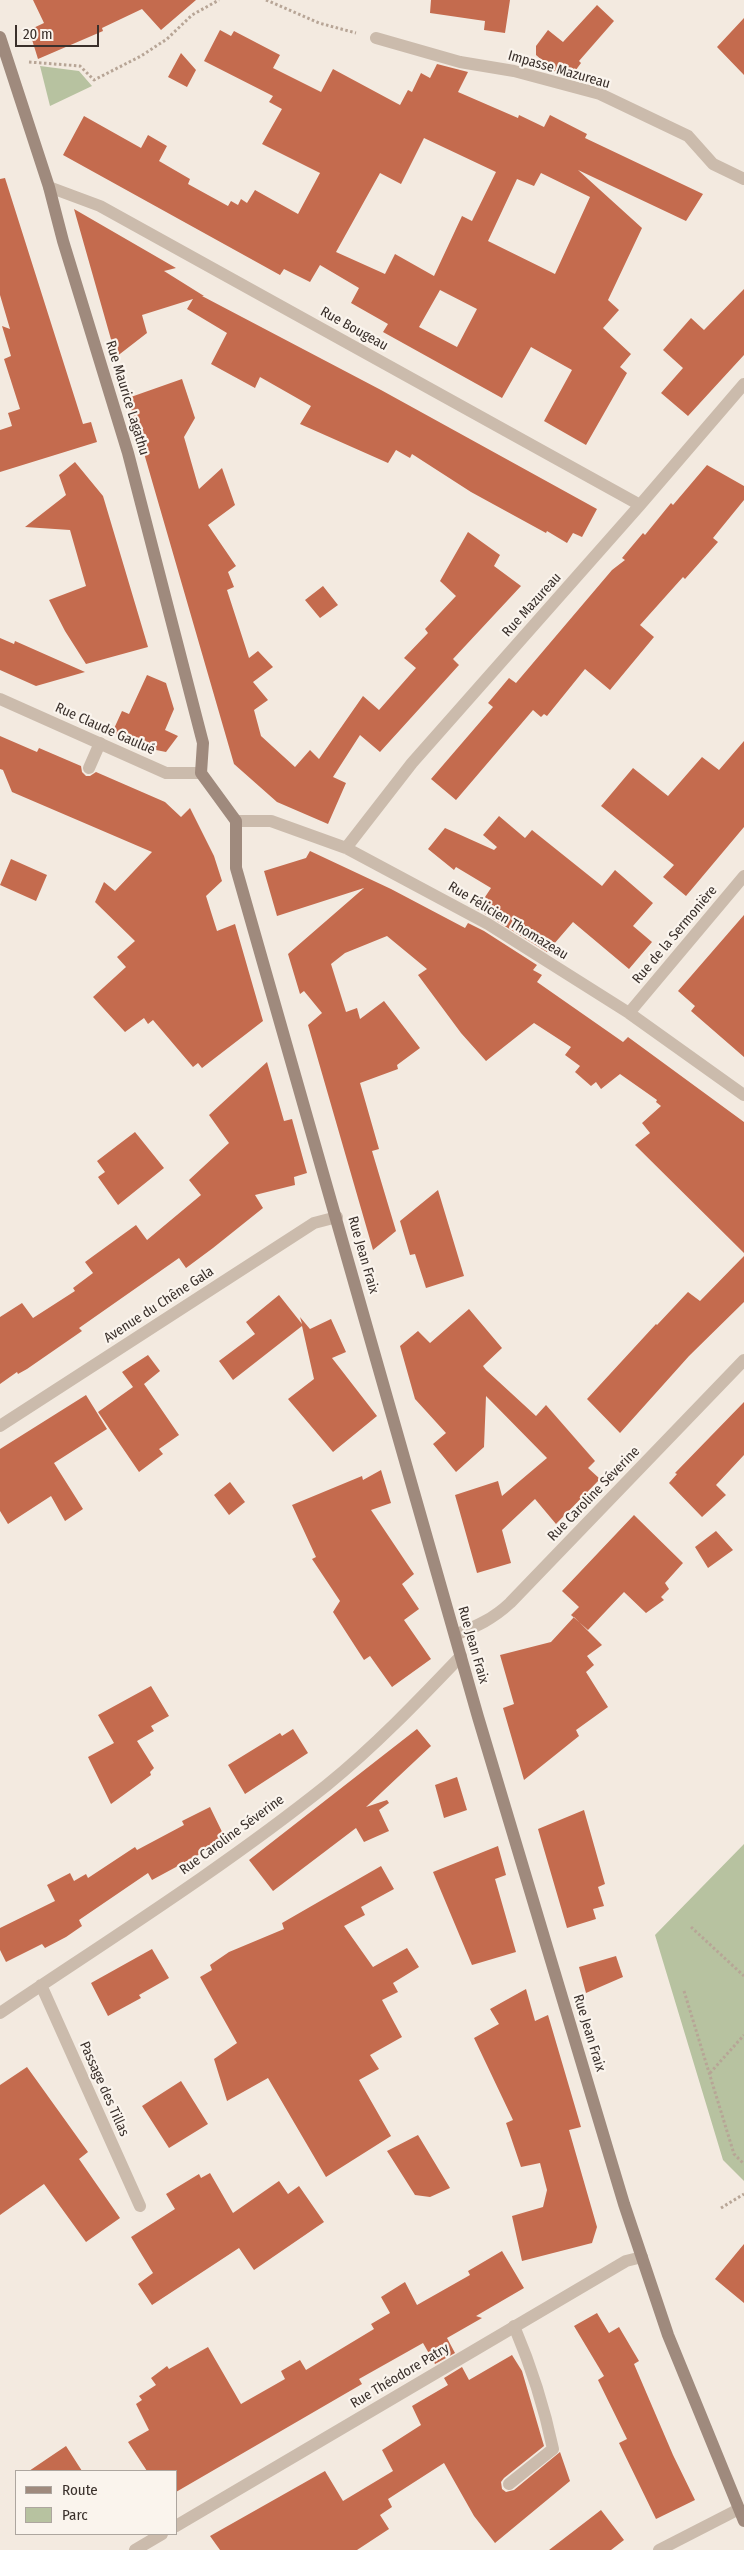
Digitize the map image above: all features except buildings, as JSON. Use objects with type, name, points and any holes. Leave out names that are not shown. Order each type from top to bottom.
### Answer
[{"type":"street","name":"Rue Maurice Lagathu","points":[[0,37],[49,187],[63,241],[128,453],[203,743],[201,773]]},
{"type":"street","name":"Impasse Mazureau","points":[[376,38],[460,62],[514,71],[600,94],[688,136],[714,164],[744,179]]},
{"type":"street","name":"Rue Bougeau","points":[[49,187],[100,206],[640,505]]},
{"type":"street","name":"Rue Mazureau","points":[[346,848],[412,763],[640,505],[744,384]]},
{"type":"street","name":"Rue Claude Gaulué","points":[[0,700],[166,773],[201,773]]},
{"type":"street","points":[[89,768],[100,743]]},
{"type":"street","points":[[201,773],[236,821]]},
{"type":"street","name":"Rue Félicien Thomazeau","points":[[236,821],[271,821],[346,848],[488,924],[629,1013],[744,1096]]},
{"type":"street","name":"Rue Jean Fraix","points":[[236,821],[236,868],[461,1656],[642,2256],[668,2335],[741,2515]]},
{"type":"street","name":"Rue de la Sermonière","points":[[629,1013],[744,876]]},
{"type":"street","name":"Avenue du Chêne Gala","points":[[0,1426],[314,1223],[337,1218]]},
{"type":"street","name":"Rue Caroline Séverine","points":[[455,1635],[495,1617],[510,1603],[744,1360]]},
{"type":"street","name":"Rue Caroline Séverine","points":[[0,2013],[265,1832],[327,1785],[383,1737],[461,1656]]},
{"type":"street","name":"Passage des Tillas","points":[[41,1985],[140,2206]]},
{"type":"street","name":"Rue Théodore Patry","points":[[178,2525],[514,2326],[626,2262],[642,2256]]},
{"type":"street","points":[[509,2484],[553,2449],[546,2414],[530,2364],[514,2326]]},
{"type":"street","points":[[659,2550],[741,2515]]},
{"type":"street","points":[[135,2550],[160,2535]]},
{"type":"path","points":[[7,63],[80,66],[94,80],[141,56],[167,39],[192,15],[219,0]]},
{"type":"path","points":[[266,0],[319,23],[376,38]]},
{"type":"path","points":[[691,1927],[744,1976]]},
{"type":"path","points":[[684,1991],[734,2154],[744,2164]]},
{"type":"path","points":[[710,2074],[744,2035]]},
{"type":"path","points":[[721,2208],[744,2194]]},
{"type":"green space","points":[[40,66],[79,71],[92,86],[50,106]]},
{"type":"green space","points":[[744,1844],[744,2181],[723,2160],[655,1935]]}]
